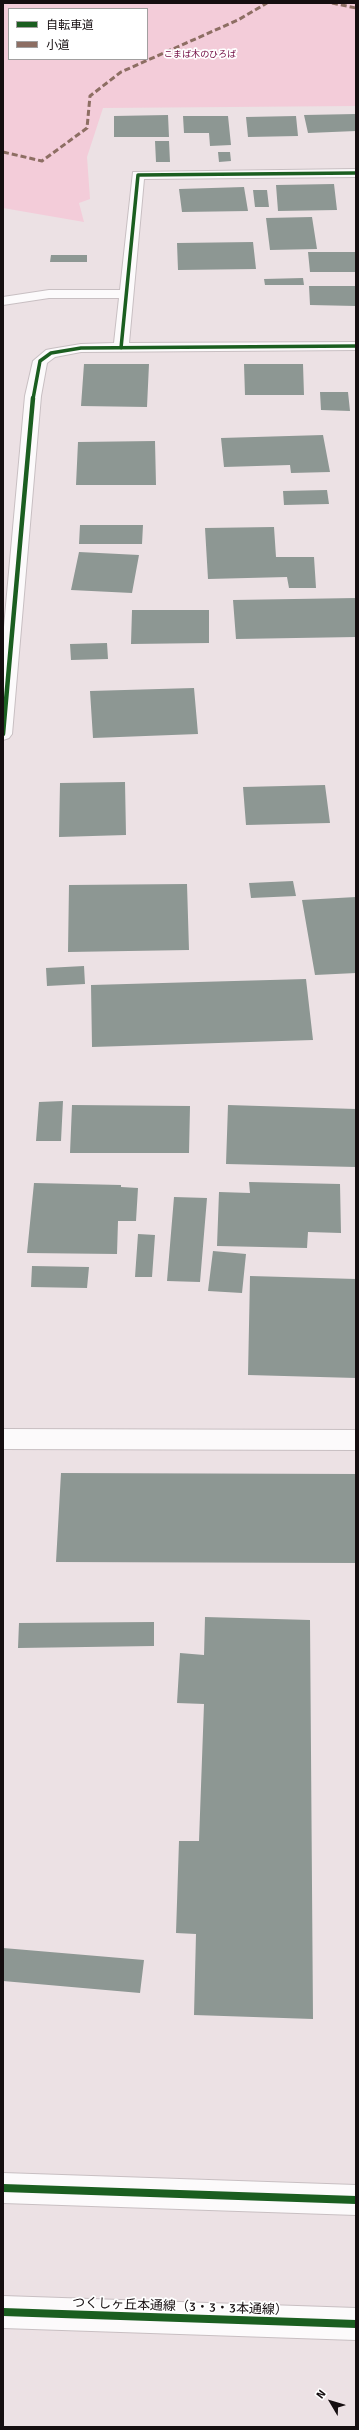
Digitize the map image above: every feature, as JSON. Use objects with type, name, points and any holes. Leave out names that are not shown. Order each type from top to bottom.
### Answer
[{"type":"street","points":[[121,348],[138,175],[356,173]]},
{"type":"street","points":[[3,301],[50,294],[126,294]]},
{"type":"street","points":[[3,734],[33,396],[40,361],[51,353],[59,351],[121,348],[356,346]]},
{"type":"street","points":[[3,1439],[356,1440]]},
{"type":"street","points":[[3,2188],[356,2200]]},
{"type":"street","name":"つくしヶ丘本通線（3・3・3本通線）","points":[[3,2312],[356,2324]]},
{"type":"green space","name":"こまば木のひろば","points":[[3,3],[356,3],[356,106],[103,108],[87,157],[90,199],[79,203],[84,222],[3,208]]},
{"type":"building","points":[[356,114],[356,131],[308,133],[304,115]]},
{"type":"building","points":[[168,115],[169,137],[114,137],[114,116]]},
{"type":"building","points":[[183,116],[228,116],[231,145],[210,146],[209,133],[184,133]]},
{"type":"building","points":[[296,116],[298,136],[248,137],[246,117]]},
{"type":"building","points":[[155,141],[169,141],[170,162],[156,162]]},
{"type":"building","points":[[218,152],[230,152],[231,161],[219,162]]},
{"type":"building","points":[[334,184],[337,210],[278,211],[276,185]]},
{"type":"building","points":[[244,187],[248,211],[182,212],[179,189]]},
{"type":"building","points":[[253,190],[267,190],[269,207],[255,207]]},
{"type":"building","points":[[312,217],[317,249],[270,250],[266,218]]},
{"type":"building","points":[[253,242],[256,269],[178,270],[177,243]]},
{"type":"building","points":[[308,252],[356,252],[356,272],[310,272]]},
{"type":"building","points":[[51,255],[87,255],[87,262],[50,262]]},
{"type":"building","points":[[303,278],[304,285],[265,285],[264,279]]},
{"type":"building","points":[[309,286],[356,286],[356,306],[310,305]]},
{"type":"building","points":[[84,364],[149,364],[147,407],[81,406]]},
{"type":"building","points":[[244,364],[303,364],[304,395],[245,395]]},
{"type":"building","points":[[320,392],[348,392],[350,411],[321,410]]},
{"type":"building","points":[[323,435],[330,472],[291,473],[290,465],[224,467],[221,438]]},
{"type":"building","points":[[155,441],[156,485],[76,485],[78,442]]},
{"type":"building","points":[[327,490],[329,504],[284,505],[283,491]]},
{"type":"building","points":[[80,525],[143,525],[142,544],[79,544]]},
{"type":"building","points":[[274,527],[276,557],[314,557],[316,588],[289,588],[287,577],[208,579],[205,528]]},
{"type":"building","points":[[79,552],[139,555],[132,593],[71,590]]},
{"type":"building","points":[[356,598],[356,637],[236,639],[233,600]]},
{"type":"building","points":[[132,610],[209,610],[209,643],[131,644]]},
{"type":"building","points":[[107,643],[108,659],[71,660],[70,644]]},
{"type":"building","points":[[194,688],[198,734],[93,738],[90,691]]},
{"type":"building","points":[[125,782],[126,835],[59,837],[60,783]]},
{"type":"building","points":[[325,785],[330,823],[246,825],[243,787]]},
{"type":"building","points":[[293,881],[296,896],[251,898],[249,883]]},
{"type":"building","points":[[187,884],[189,950],[68,952],[69,885]]},
{"type":"building","points":[[356,897],[356,973],[315,975],[302,900]]},
{"type":"building","points":[[84,966],[85,984],[47,986],[46,968]]},
{"type":"building","points":[[306,979],[313,1040],[92,1047],[91,985]]},
{"type":"building","points":[[63,1101],[61,1141],[36,1141],[39,1102]]},
{"type":"building","points":[[72,1105],[190,1106],[189,1153],[70,1153]]},
{"type":"building","points":[[228,1105],[356,1109],[356,1167],[226,1164]]},
{"type":"building","points":[[249,1182],[340,1184],[341,1233],[308,1232],[307,1248],[217,1246],[219,1192],[250,1193]]},
{"type":"building","points":[[34,1183],[121,1185],[121,1187],[138,1188],[136,1221],[118,1221],[117,1254],[27,1253]]},
{"type":"building","points":[[174,1197],[207,1198],[200,1282],[167,1281]]},
{"type":"building","points":[[138,1234],[155,1235],[152,1277],[135,1277]]},
{"type":"building","points":[[213,1251],[246,1254],[242,1293],[208,1291]]},
{"type":"building","points":[[32,1266],[89,1267],[87,1288],[31,1287]]},
{"type":"building","points":[[250,1276],[356,1279],[356,1378],[248,1375]]},
{"type":"building","points":[[61,1473],[356,1474],[356,1563],[56,1562]]},
{"type":"building","points":[[205,1617],[310,1620],[313,2019],[194,2015],[196,1934],[176,1933],[179,1841],[199,1841],[204,1704],[177,1703],[180,1653],[204,1655]]},
{"type":"building","points":[[154,1622],[154,1646],[18,1648],[19,1623]]},
{"type":"building","points":[[3,1948],[144,1960],[140,1993],[3,1981]]},
{"type":"marked path","points":[[3,152],[42,161],[87,128],[90,96],[121,72],[238,20],[267,3]]},
{"type":"marked path","points":[[332,3],[356,8]]},
{"type":"cycle path","points":[[121,348],[138,175],[356,173]]},
{"type":"cycle path","points":[[3,734],[33,396],[40,361],[51,353],[81,348],[356,346]]},
{"type":"cycle path","points":[[3,2188],[356,2200]]},
{"type":"cycle path","points":[[3,2312],[356,2324]]}]
